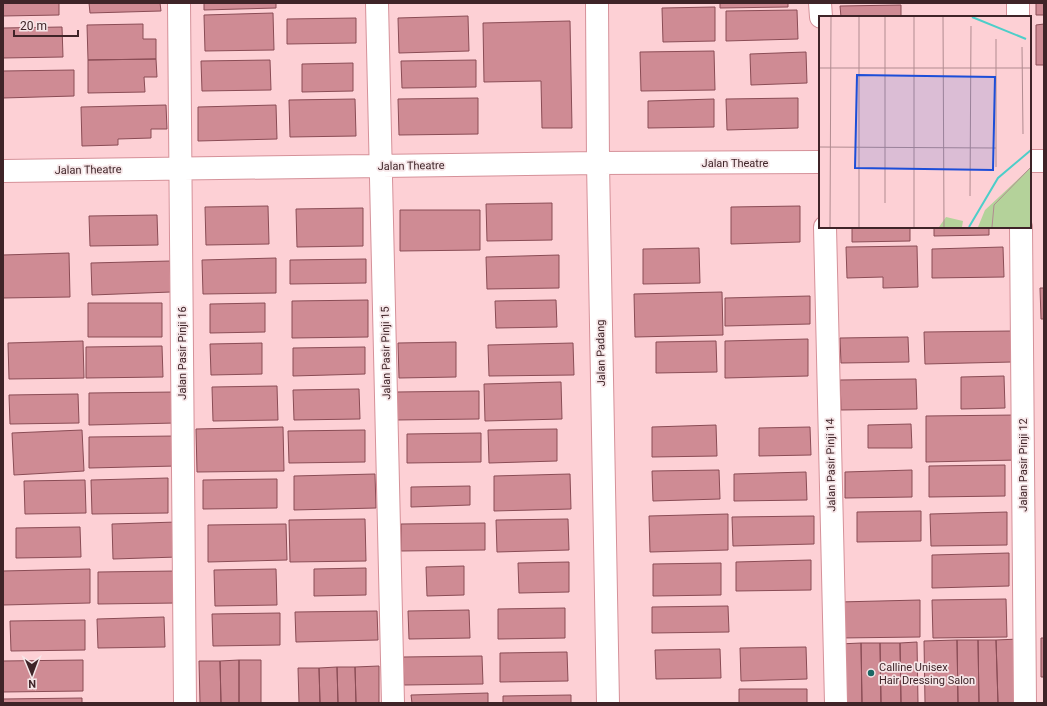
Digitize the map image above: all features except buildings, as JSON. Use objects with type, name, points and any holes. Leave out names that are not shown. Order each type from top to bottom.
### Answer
[{"type":"street","name":"Jalan Pasir Pinji 16","points":[[179,3],[185,703]]},
{"type":"street","name":"Jalan Pasir Pinji 15","points":[[377,3],[382,166],[393,703]]},
{"type":"street","name":"Jalan Padang","points":[[597,3],[598,163],[608,703]]},
{"type":"street","points":[[820,3],[821,16]]},
{"type":"street","points":[[1018,3],[1018,16]]},
{"type":"street","points":[[1031,161],[1044,161]]},
{"type":"street","name":"Jalan Theatre","points":[[3,171],[598,163],[819,162]]},
{"type":"street","name":"Jalan Pasir Pinji 14","points":[[825,228],[836,703]]},
{"type":"street","name":"Jalan Pasir Pinji 12","points":[[1021,228],[1025,703]]},
{"type":"place","name":"Calline Unisex Hair Dressing Salon","points":[[871,673]]}]
